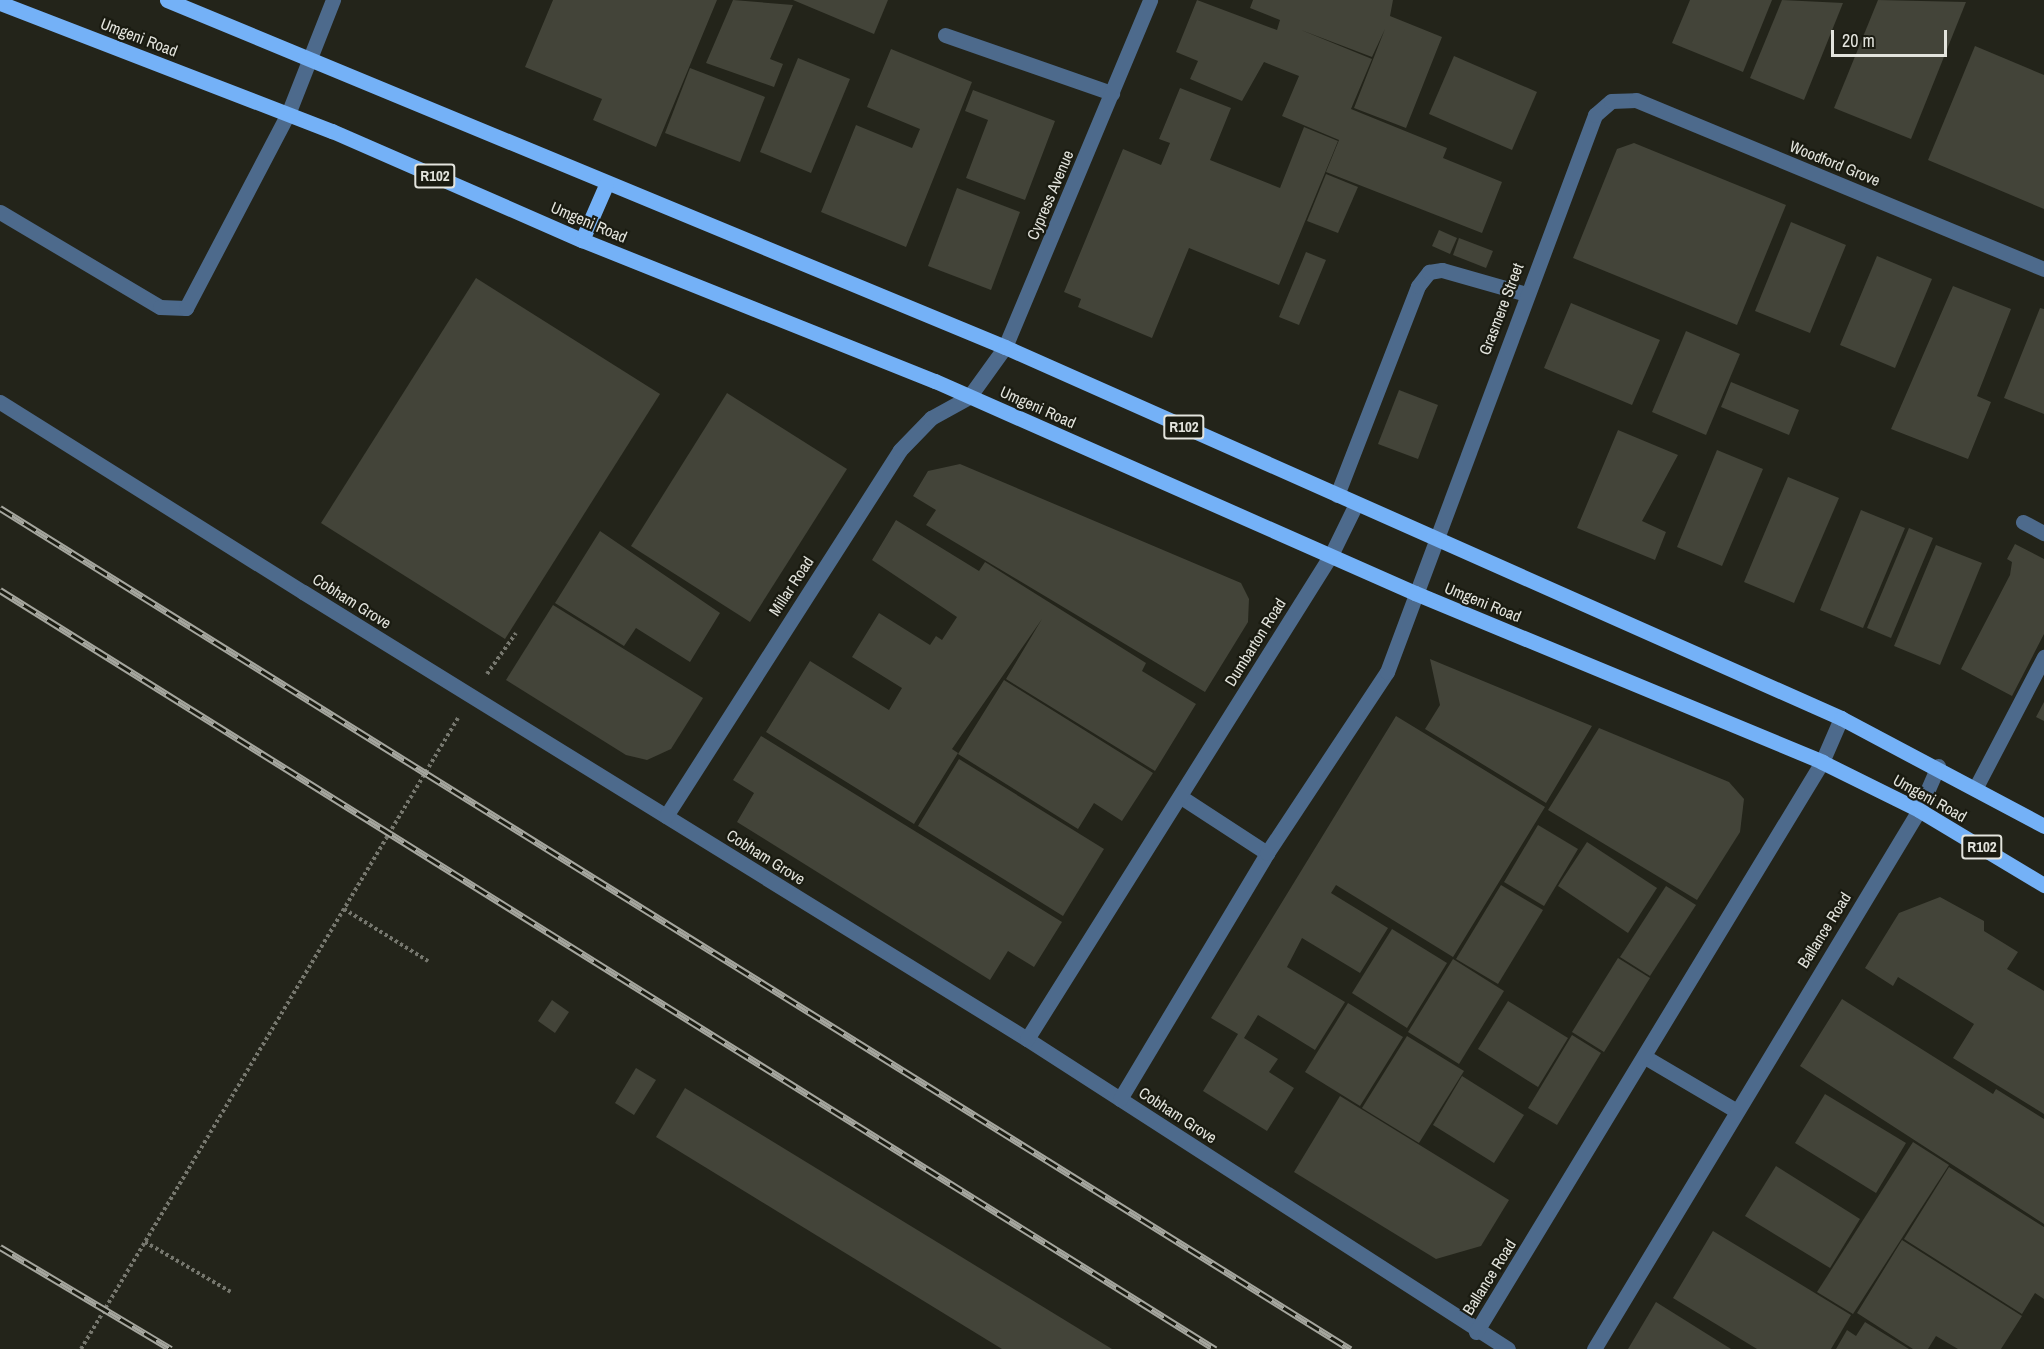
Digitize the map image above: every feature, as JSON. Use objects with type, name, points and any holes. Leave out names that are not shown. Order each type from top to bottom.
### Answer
[{"type":"main road","name":"Umgeni Road","points":[[168,0],[311,57],[606,185],[1005,347],[1841,718],[1938,766],[2044,826]]},
{"type":"main road","name":"Umgeni Road","points":[[0,3],[288,114],[582,240],[969,397],[1414,593],[1822,762],[1919,810],[2044,885]]},
{"type":"main road","points":[[582,240],[606,185]]},
{"type":"street","points":[[0,212],[160,307],[186,308],[288,114],[333,0]]},
{"type":"street","name":"Cypress Avenue","points":[[969,397],[1005,347],[1150,0]]},
{"type":"street","points":[[945,34],[1112,93]]},
{"type":"street","name":"Woodford Grove","points":[[1611,101],[1636,100],[2044,269]]},
{"type":"street","name":"Grasmere Street","points":[[1414,593],[1587,129],[1611,101]]},
{"type":"street","points":[[1337,495],[1418,286],[1429,272],[1442,270],[1526,294]]},
{"type":"street","name":"Millar Road","points":[[666,816],[900,450],[931,418],[969,397]]},
{"type":"street","name":"Cobham Grove","points":[[0,402],[1027,1040],[1476,1332],[1508,1349]]},
{"type":"street","name":"Dumbarton Road","points":[[1027,1040],[1331,555],[1356,504]]},
{"type":"street","points":[[2023,522],[2044,533]]},
{"type":"street","points":[[1120,1099],[1266,854],[1387,672],[1414,593]]},
{"type":"street","points":[[1976,787],[2044,657]]},
{"type":"street","name":"Ballance Road","points":[[1476,1332],[1822,762],[1841,718]]},
{"type":"street","name":"Ballance Road","points":[[1594,1349],[1735,1110],[1919,810],[1938,766]]},
{"type":"street","points":[[1181,797],[1266,854]]},
{"type":"street","points":[[1645,1057],[1735,1110]]},
{"type":"path","points":[[81,1349],[472,696],[516,633]]},
{"type":"path","points":[[344,909],[428,961]]},
{"type":"path","points":[[145,1242],[231,1292]]},
{"type":"building","points":[[553,0],[717,0],[656,147],[593,120],[602,99],[525,67]]},
{"type":"building","points":[[733,0],[793,5],[770,59],[783,64],[774,87],[706,63]]},
{"type":"building","points":[[793,0],[888,0],[874,34]]},
{"type":"building","points":[[1197,0],[1277,30],[1280,20],[1250,8],[1253,0],[1393,0],[1390,16],[1442,37],[1406,128],[1354,108],[1385,29],[1372,57],[1301,30],[1372,59],[1351,109],[1447,148],[1443,158],[1502,182],[1482,233],[1326,172],[1339,140],[1282,116],[1299,76],[1264,62],[1242,101],[1190,79],[1198,61],[1176,52]]},
{"type":"building","points":[[1690,0],[1772,0],[1743,72],[1672,43]]},
{"type":"building","points":[[1782,0],[1843,3],[1804,100],[1750,78]]},
{"type":"building","points":[[1878,0],[1966,2],[1911,139],[1834,108]]},
{"type":"building","points":[[1975,46],[2044,75],[2044,209],[1928,160]]},
{"type":"building","points":[[891,49],[972,82],[906,247],[821,212],[856,125],[912,148],[920,129],[867,107]]},
{"type":"building","points":[[1454,56],[1537,92],[1512,150],[1429,114]]},
{"type":"building","points":[[798,58],[850,79],[811,173],[760,152]]},
{"type":"building","points":[[690,68],[765,97],[740,162],[665,133]]},
{"type":"building","points":[[1180,88],[1231,108],[1210,160],[1280,188],[1304,127],[1338,141],[1279,285],[1189,248],[1152,338],[1078,307],[1081,299],[1064,292],[1123,149],[1161,165],[1170,143],[1159,139]]},
{"type":"building","points":[[973,90],[1055,121],[1025,200],[966,178],[988,120],[965,111]]},
{"type":"building","points":[[1634,143],[1786,205],[1737,325],[1573,258],[1617,149]]},
{"type":"building","points":[[1326,174],[1358,187],[1338,233],[1307,221]]},
{"type":"building","points":[[957,188],[1020,212],[991,290],[928,266]]},
{"type":"building","points":[[1791,222],[1846,245],[1810,333],[1755,311]]},
{"type":"building","points":[[1439,230],[1457,238],[1450,254],[1432,246]]},
{"type":"building","points":[[1459,238],[1493,251],[1486,268],[1453,255]]},
{"type":"building","points":[[1306,252],[1326,260],[1299,325],[1279,317]]},
{"type":"building","points":[[1877,256],[1932,279],[1895,368],[1840,345]]},
{"type":"building","points":[[476,278],[660,394],[505,639],[321,523]]},
{"type":"building","points":[[1953,286],[2011,309],[1977,396],[1991,402],[1968,459],[1891,429]]},
{"type":"building","points":[[1571,303],[1660,340],[1632,405],[1544,368]]},
{"type":"building","points":[[2040,308],[2044,309],[2044,414],[2004,398]]},
{"type":"building","points":[[1686,331],[1740,354],[1706,435],[1652,412]]},
{"type":"building","points":[[1731,382],[1799,410],[1789,435],[1721,407]]},
{"type":"building","points":[[1399,390],[1438,405],[1418,459],[1378,444]]},
{"type":"building","points":[[727,393],[847,469],[750,622],[631,546]]},
{"type":"building","points":[[1618,430],[1678,455],[1642,521],[1666,532],[1655,560],[1577,528]]},
{"type":"building","points":[[1717,450],[1763,469],[1722,566],[1677,547]]},
{"type":"building","points":[[960,464],[1241,583],[1249,599],[1248,622],[1205,692],[926,525],[936,510],[913,496],[928,471]]},
{"type":"building","points":[[1788,477],[1839,498],[1794,603],[1744,582]]},
{"type":"building","points":[[1861,510],[1905,528],[1863,628],[1820,610]]},
{"type":"building","points":[[896,520],[979,571],[985,562],[1146,663],[1142,671],[1196,704],[1155,771],[1006,679],[1042,619],[952,749],[958,753],[914,824],[766,732],[810,661],[889,710],[902,688],[852,657],[879,613],[930,645],[936,636],[942,640],[957,617],[872,560]]},
{"type":"building","points":[[1909,528],[1933,538],[1891,638],[1867,628]]},
{"type":"building","points":[[600,531],[720,613],[690,662],[636,628],[624,646],[555,603]]},
{"type":"building","points":[[2015,544],[2044,559],[2044,634],[2012,696],[1961,669],[2010,575],[2012,562],[2007,559]]},
{"type":"building","points":[[1936,545],[1982,563],[1940,665],[1894,646]]},
{"type":"building","points":[[553,605],[703,698],[671,749],[647,760],[626,755],[506,680]]},
{"type":"building","points":[[1430,659],[1592,726],[1546,803],[1425,729],[1440,705]]},
{"type":"building","points":[[1004,680],[1153,773],[1122,821],[1094,803],[1078,829],[958,754]]},
{"type":"building","points":[[2044,702],[2044,721],[2036,717]]},
{"type":"building","points":[[1396,716],[1545,807],[1453,957],[1336,885],[1331,893],[1388,928],[1360,973],[1302,938],[1287,967],[1345,1002],[1315,1050],[1258,1015],[1244,1038],[1278,1059],[1269,1072],[1294,1088],[1267,1131],[1203,1091],[1238,1034],[1211,1018]]},
{"type":"building","points":[[1599,728],[1729,782],[1744,799],[1740,832],[1697,900],[1548,810]]},
{"type":"building","points":[[761,736],[1062,922],[1034,967],[1008,951],[990,980],[737,822],[754,793],[733,780]]},
{"type":"building","points":[[959,759],[1104,849],[1063,916],[918,826]]},
{"type":"building","points":[[1538,825],[1578,849],[1544,906],[1504,882]]},
{"type":"building","points":[[1587,842],[1657,888],[1628,933],[1558,886]]},
{"type":"building","points":[[1501,885],[1543,910],[1498,984],[1456,959]]},
{"type":"building","points":[[1666,886],[1696,905],[1650,976],[1620,957]]},
{"type":"building","points":[[1940,897],[1984,921],[1984,931],[2018,952],[2007,969],[2044,991],[2044,1114],[1953,1058],[1974,1024],[1898,977],[1893,986],[1865,968],[1899,913]]},
{"type":"building","points":[[1392,929],[1447,963],[1407,1028],[1352,993]]},
{"type":"building","points":[[1618,958],[1650,978],[1604,1052],[1572,1032]]},
{"type":"building","points":[[1453,959],[1504,991],[1459,1064],[1408,1032]]},
{"type":"building","points":[[1842,999],[1993,1094],[1996,1089],[2044,1119],[2044,1224],[1800,1066]]},
{"type":"building","points":[[552,1000],[569,1012],[555,1033],[538,1021]]},
{"type":"building","points":[[1508,1001],[1568,1038],[1538,1087],[1478,1049]]},
{"type":"building","points":[[1348,1003],[1403,1037],[1360,1106],[1305,1072]]},
{"type":"building","points":[[1572,1035],[1601,1053],[1557,1125],[1528,1108]]},
{"type":"building","points":[[1407,1036],[1464,1071],[1419,1143],[1362,1108]]},
{"type":"building","points":[[636,1068],[656,1080],[634,1115],[615,1103]]},
{"type":"building","points":[[1462,1076],[1524,1115],[1494,1163],[1433,1125]]},
{"type":"building","points":[[685,1088],[1112,1349],[1002,1349],[656,1137]]},
{"type":"building","points":[[1825,1094],[1906,1143],[1876,1193],[1795,1143]]},
{"type":"building","points":[[1340,1096],[1509,1200],[1481,1246],[1436,1259],[1294,1172]]},
{"type":"building","points":[[1913,1142],[1949,1165],[1853,1314],[1817,1292]]},
{"type":"building","points":[[1776,1166],[1860,1219],[1830,1268],[1745,1216]]},
{"type":"building","points":[[1949,1167],[2044,1227],[2044,1299],[2035,1293],[2022,1314],[1904,1239]]},
{"type":"building","points":[[1713,1231],[1851,1315],[1831,1349],[1757,1349],[1673,1298]]},
{"type":"building","points":[[1902,1240],[2022,1316],[2001,1349],[1958,1349],[1936,1336],[1928,1349],[1913,1349],[1857,1313]]},
{"type":"building","points":[[1656,1302],[1731,1349],[1628,1349]]},
{"type":"building","points":[[1865,1322],[1909,1349],[1836,1349],[1847,1330],[1856,1336]]},
{"type":"railway","points":[[0,508],[1350,1349]]},
{"type":"railway","points":[[0,590],[1215,1349]]},
{"type":"railway","points":[[0,1247],[171,1349]]}]
